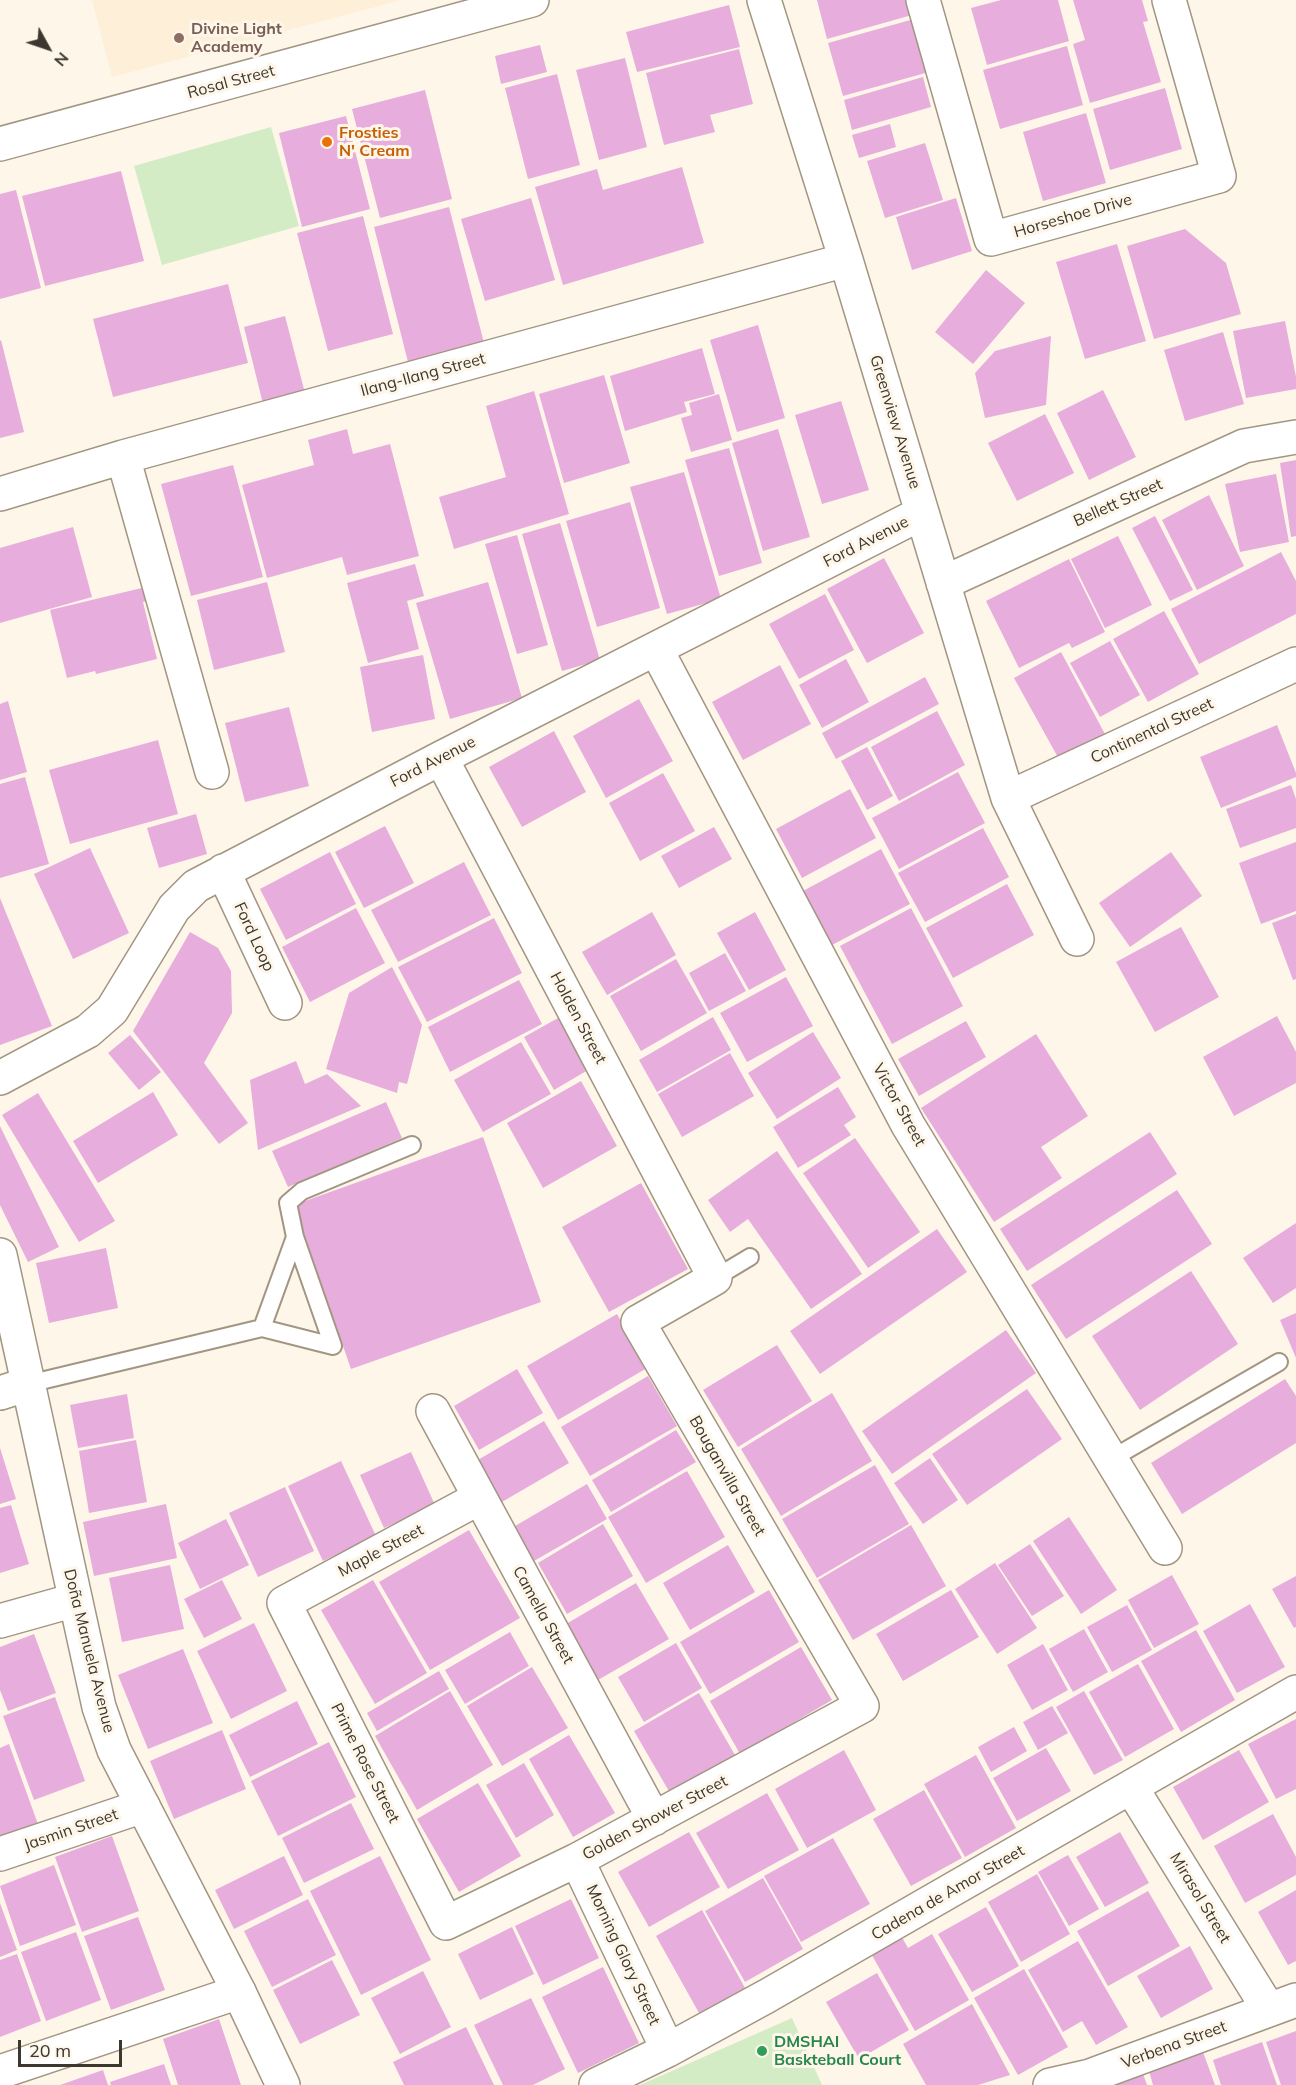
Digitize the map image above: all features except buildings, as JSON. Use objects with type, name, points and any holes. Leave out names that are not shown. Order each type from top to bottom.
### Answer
[{"type":"street","name":"Rosal Street","points":[[0,144],[532,0]]},
{"type":"street","name":"Greenview Avenue","points":[[764,0],[846,260],[1008,798],[1077,939]]},
{"type":"street","name":"Horseshoe Drive","points":[[923,0],[991,239],[1219,176],[1169,0]]},
{"type":"street","name":"Ilang-Ilang Street","points":[[0,494],[123,457],[846,260]]},
{"type":"street","name":"Bellett Street","points":[[943,583],[1245,446],[1296,437]]},
{"type":"street","points":[[123,457],[212,772]]},
{"type":"street","name":"Ford Avenue","points":[[0,1078],[88,1031],[112,1010],[174,908],[196,886],[441,758],[922,513]]},
{"type":"street","name":"Victor Street","points":[[657,649],[908,1125],[1165,1548]]},
{"type":"street","name":"Continental Street","points":[[1008,798],[1295,667]]},
{"type":"street","name":"Holden Street","points":[[441,758],[715,1278]]},
{"type":"street","name":"Ford Loop","points":[[223,871],[285,1003]]},
{"type":"street","name":"Doña Manuela Avenue","points":[[0,1255],[14,1389],[75,1600],[99,1707],[114,1750],[283,2085]]},
{"type":"street","name":"Bouganvilla Street","points":[[715,1278],[638,1322],[861,1706]]},
{"type":"street","name":"Camella Street","points":[[433,1411],[654,1819]]},
{"type":"street","name":"Maple Street","points":[[284,1603],[479,1498]]},
{"type":"street","points":[[0,1621],[75,1600]]},
{"type":"street","name":"Prime Rose Street","points":[[284,1603],[446,1923]]},
{"type":"street","name":"Cadena de Amor Street","points":[[596,2085],[668,2050],[787,1985],[1296,1692]]},
{"type":"street","name":"Golden Shower Street","points":[[446,1923],[577,1860],[861,1706]]},
{"type":"street","name":"Mirasol Street","points":[[1131,1787],[1282,2005]]},
{"type":"street","name":"Jasmin Street","points":[[0,1854],[143,1806]]},
{"type":"street","name":"Morning Glory Street","points":[[577,1860],[668,2050]]},
{"type":"street","points":[[0,2072],[238,1992]]},
{"type":"street","name":"Verbena Street","points":[[1050,2085],[1090,2076],[1282,2005]]},
{"type":"lane","points":[[14,1389],[262,1328],[333,1346],[295,1237],[288,1203],[302,1191],[412,1145]]},
{"type":"lane","points":[[262,1328],[295,1237]]},
{"type":"lane","points":[[715,1278],[750,1257]]},
{"type":"lane","points":[[1111,1459],[1279,1362]]},
{"type":"shaded area","name":"Divine Light Academy","points":[[92,0],[401,0],[112,77]]},
{"type":"green space","points":[[271,127],[299,226],[162,265],[134,166]]},
{"type":"green space","name":"DMSHAI Baskteball Court","points":[[792,2018],[822,2085],[640,2085]]},
{"type":"place","name":"Divine Light Academy","points":[[179,38]]},
{"type":"place","name":"Frosties N' Cream","points":[[327,142]]},
{"type":"place","name":"DMSHAI Baskteball Court","points":[[762,2051]]}]
